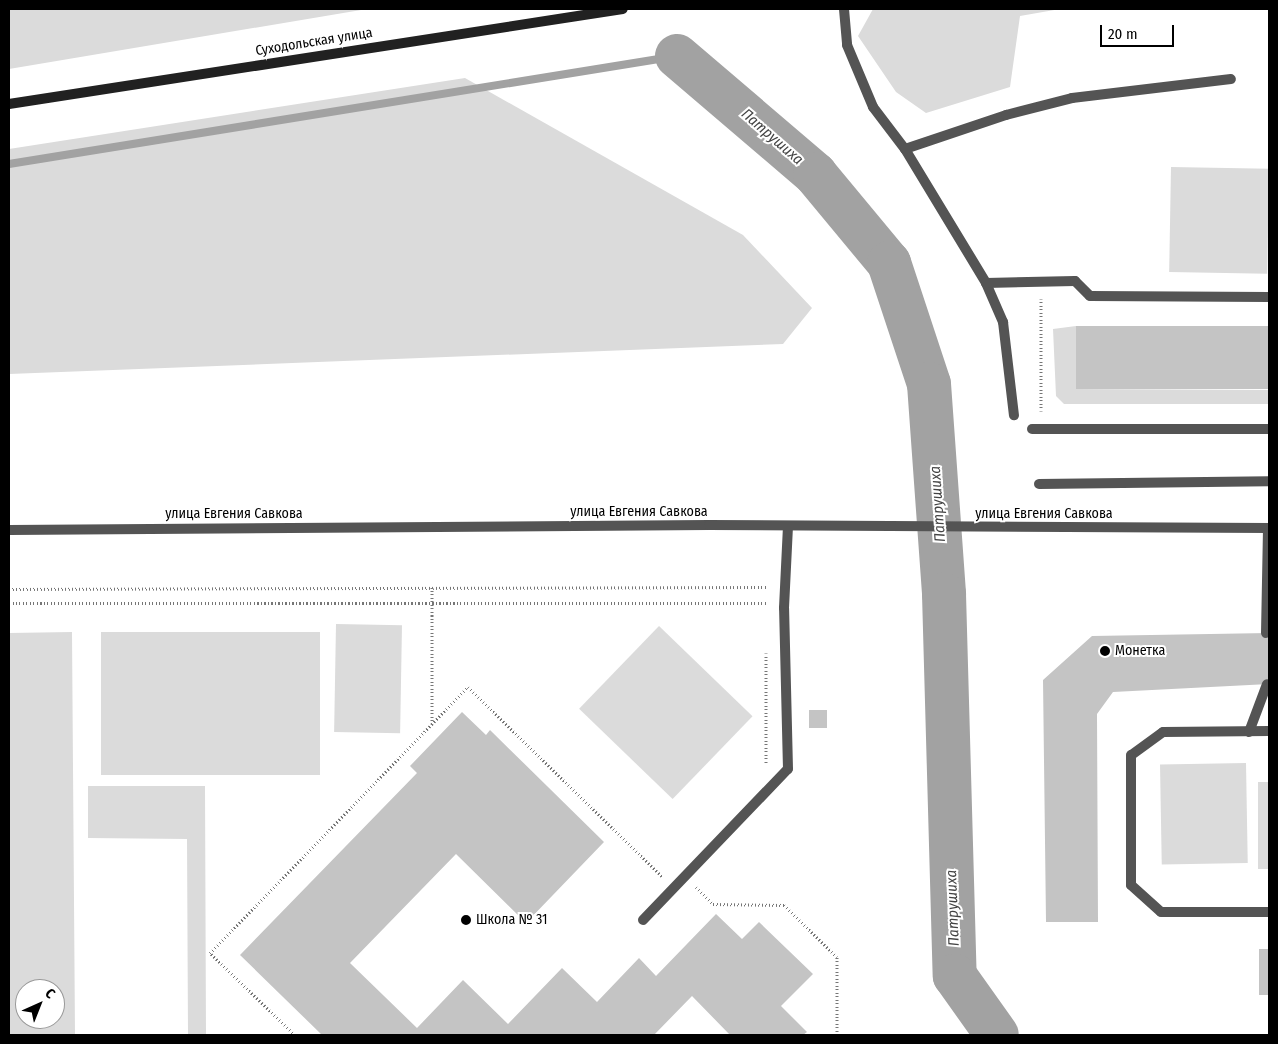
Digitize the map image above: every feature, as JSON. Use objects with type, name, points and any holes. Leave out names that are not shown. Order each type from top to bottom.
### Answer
[{"type":"main road","name":"Суходольская улица","points":[[9,104],[623,9]]},
{"type":"street","points":[[844,9],[847,45],[873,107],[905,149],[986,282],[1003,322],[1014,415]]},
{"type":"street","points":[[905,149],[1006,115],[1072,98],[1232,79]]},
{"type":"street","points":[[986,282],[1075,281],[1090,296],[1269,297]]},
{"type":"street","points":[[1032,428],[1269,429]]},
{"type":"street","points":[[1039,484],[1269,481]]},
{"type":"street","points":[[643,920],[788,768],[784,603],[788,526]]},
{"type":"street","name":"улица Евгения Савкова","points":[[9,530],[788,526],[885,528],[1269,528]]},
{"type":"street","points":[[1266,633],[1269,528]]},
{"type":"street","points":[[1249,732],[1267,684]]},
{"type":"street","points":[[1269,731],[1163,732],[1131,755],[1131,885],[1161,912],[1269,912]]},
{"type":"path","points":[[1041,299],[1040,416],[1050,416]]},
{"type":"path","points":[[432,587],[432,724]]},
{"type":"path","points":[[9,589],[785,587]]},
{"type":"path","points":[[9,603],[784,603]]},
{"type":"path","points":[[765,603],[765,613]]},
{"type":"path","points":[[762,772],[767,762],[765,643]]},
{"type":"path","points":[[294,1035],[210,953],[468,687],[674,888]]},
{"type":"path","points":[[662,876],[668,869]]},
{"type":"path","points":[[685,876],[713,904],[784,905],[837,957],[837,1035]]},
{"type":"shaded area","points":[[9,9],[367,9],[9,69]]},
{"type":"shaded area","points":[[873,9],[1060,9],[1020,16],[1010,87],[926,113],[896,92],[858,36]]},
{"type":"shaded area","points":[[465,78],[743,235],[812,308],[783,344],[9,374],[9,149]]},
{"type":"shaded area","points":[[1171,167],[1269,169],[1267,274],[1169,272]]},
{"type":"shaded area","points":[[1076,326],[1077,389],[1269,390],[1269,404],[1064,404],[1056,396],[1053,329]]},
{"type":"shaded area","points":[[336,624],[402,625],[400,733],[334,732]]},
{"type":"shaded area","points":[[659,626],[753,716],[673,799],[579,709]]},
{"type":"shaded area","points":[[72,632],[75,1035],[9,1035],[9,633]]},
{"type":"shaded area","points":[[101,632],[320,632],[320,775],[101,775]]},
{"type":"shaded area","points":[[1246,763],[1248,863],[1162,864],[1160,765]]},
{"type":"shaded area","points":[[1258,782],[1269,782],[1269,869],[1258,869]]},
{"type":"shaded area","points":[[88,786],[205,786],[206,1035],[188,1035],[187,839],[88,838]]},
{"type":"building","points":[[1076,326],[1269,326],[1269,389],[1076,389]]},
{"type":"building","points":[[1269,633],[1269,684],[1113,692],[1097,714],[1098,922],[1046,922],[1043,680],[1092,636]]},
{"type":"building","points":[[809,710],[827,710],[827,728],[809,728]]},
{"type":"building","points":[[462,712],[486,735],[490,730],[604,842],[526,923],[456,854],[350,963],[417,1028],[463,980],[508,1024],[562,968],[597,1002],[639,958],[656,976],[716,914],[742,939],[759,922],[813,974],[781,1006],[807,1032],[803,1035],[730,1035],[692,996],[654,1035],[322,1035],[240,955],[417,773],[410,766]]},
{"type":"building","points":[[1259,949],[1269,949],[1269,995],[1259,995]]},
{"type":"waterway","points":[[9,164],[677,56]]},
{"type":"waterway","name":"Патрушиха","points":[[677,56],[815,174],[889,263],[929,384],[944,594],[955,976],[997,1035]]},
{"type":"place","name":"Монетка","points":[[1105,651]]},
{"type":"place","name":"Школа № 31","points":[[466,920]]}]
